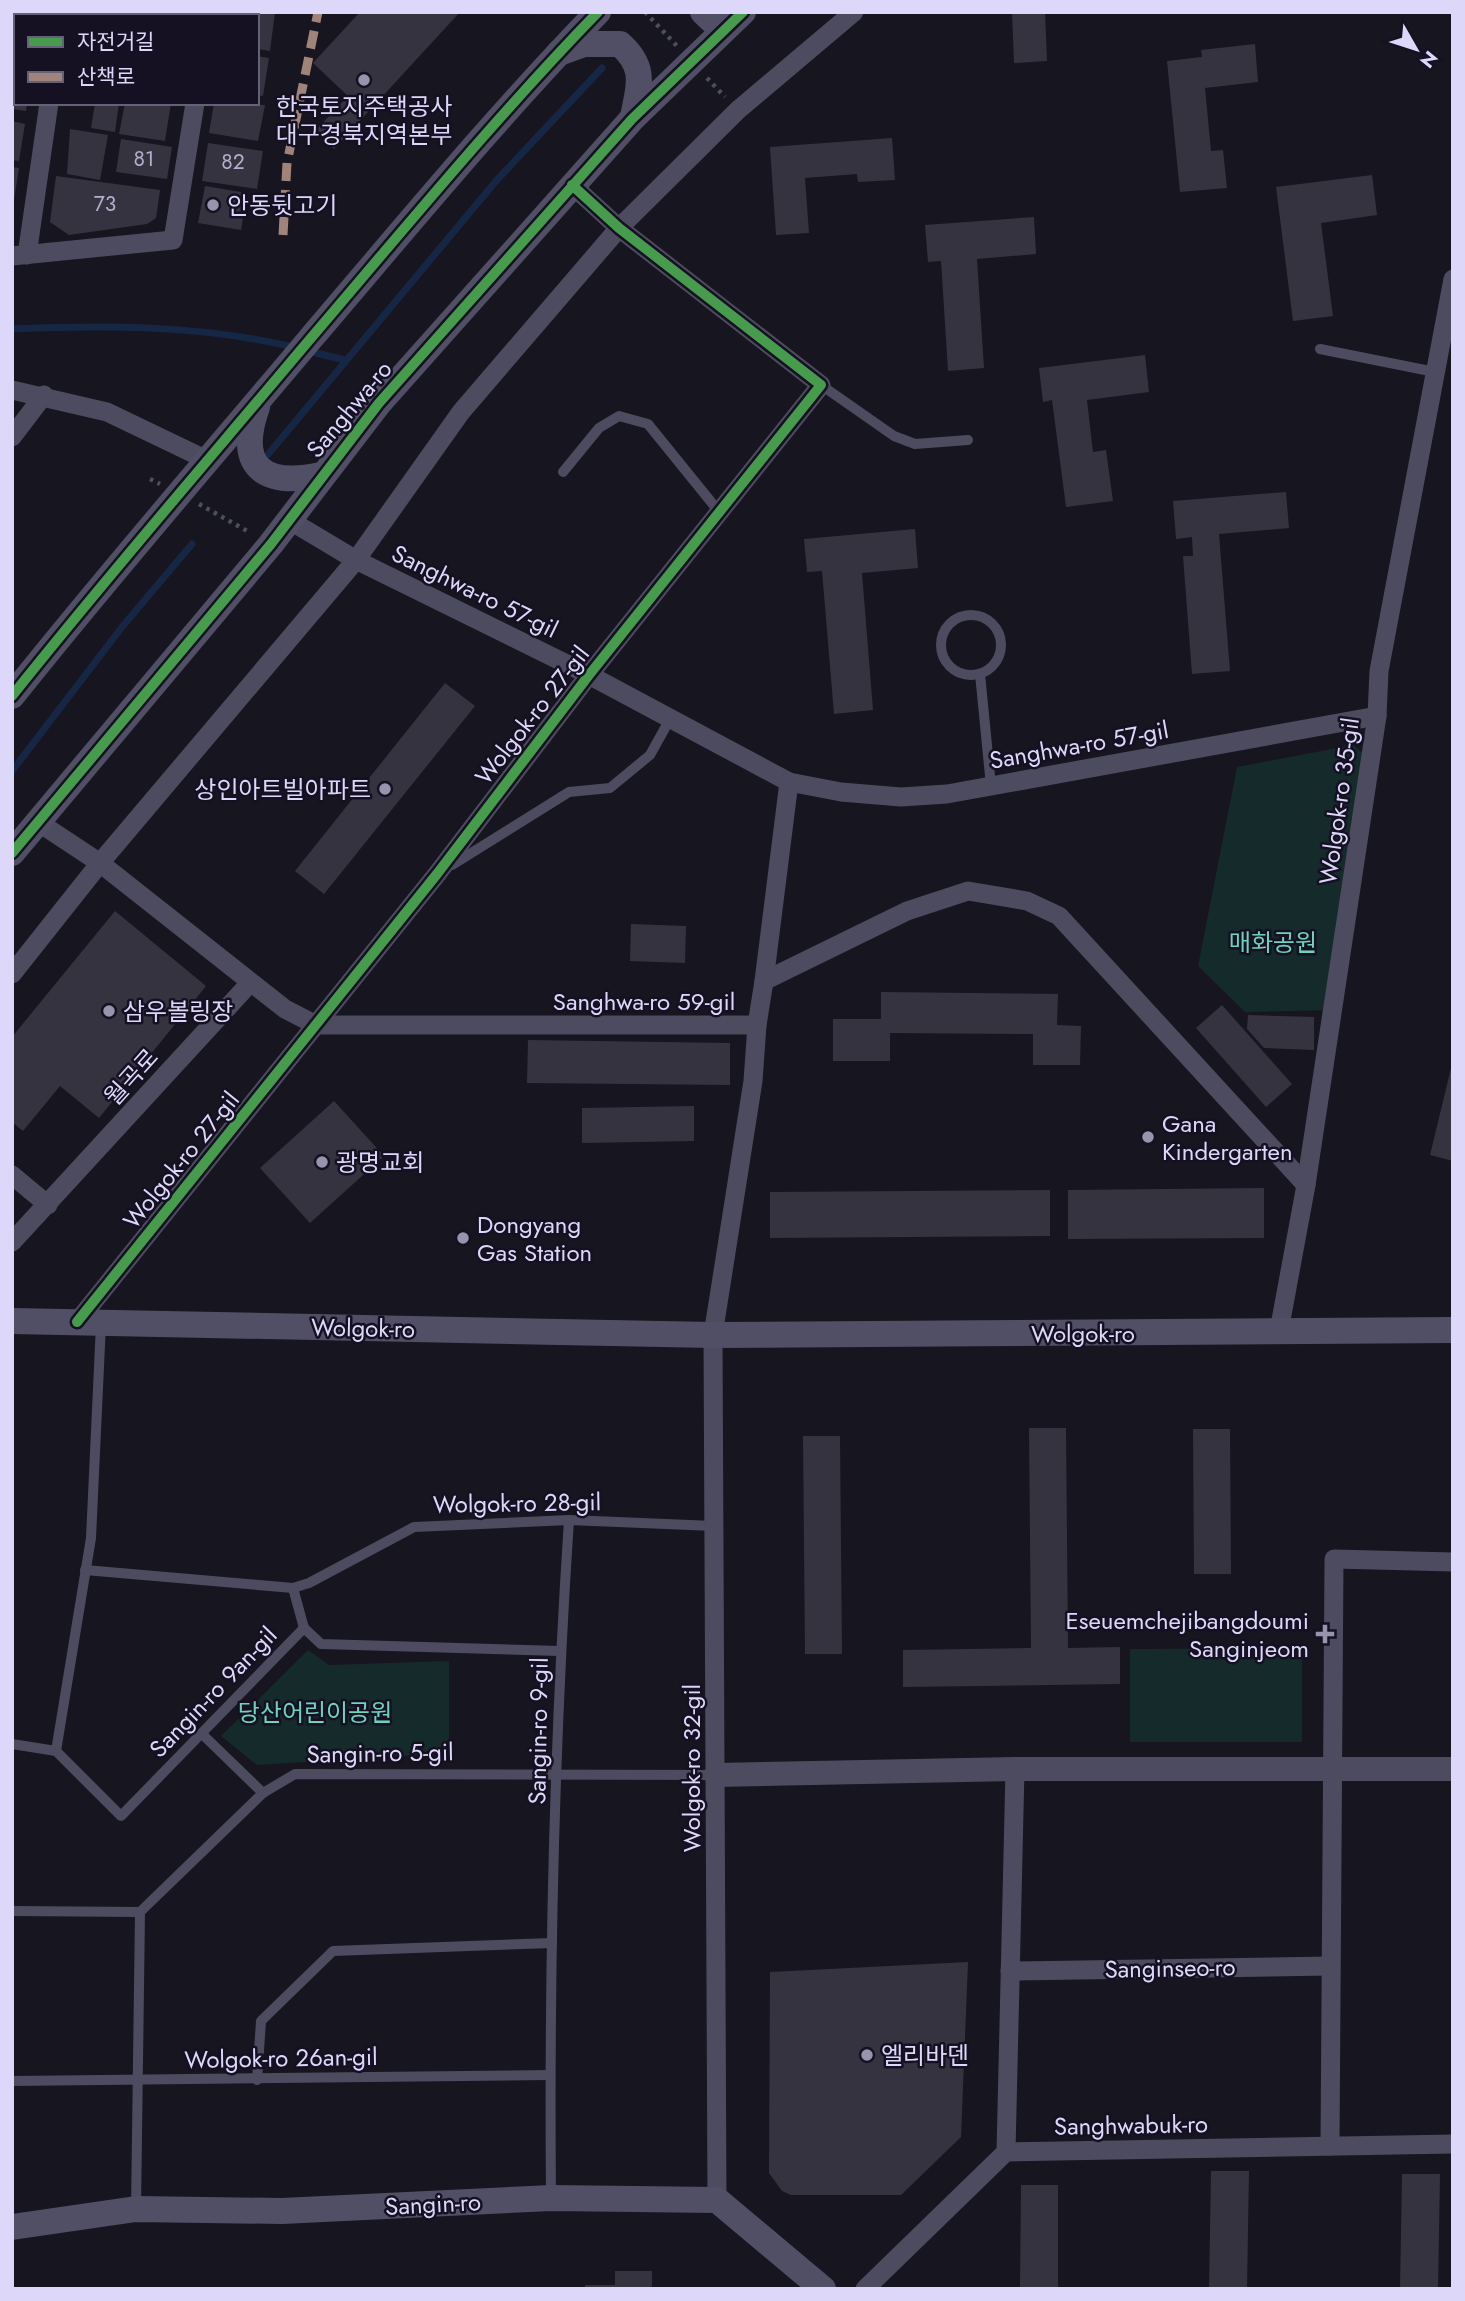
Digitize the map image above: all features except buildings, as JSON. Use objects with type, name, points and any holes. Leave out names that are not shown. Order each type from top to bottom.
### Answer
[{"type":"main road","points":[[12,696],[178,493],[361,279],[557,54],[598,12]]},
{"type":"main road","points":[[703,12],[722,30]]},
{"type":"main road","name":"Sanghwa-ro","points":[[12,853],[271,544],[321,475],[379,403],[632,119],[743,12]]},
{"type":"main road","points":[[557,54],[584,44],[620,44],[637,64],[641,85],[632,119]]},
{"type":"main road","points":[[260,398],[248,436],[252,459],[260,469],[281,480],[321,475]]},
{"type":"main road","name":"Wolgok-ro","points":[[12,1321],[713,1335],[1453,1330]]},
{"type":"main road","name":"Sangin-ro","points":[[12,2227],[136,2209],[282,2211],[551,2198],[717,2200]]},
{"type":"main road","points":[[717,2200],[823,2289]]},
{"type":"street","points":[[12,974],[100,863],[356,560],[461,412],[619,228],[738,110],[854,12]]},
{"type":"street","points":[[49,105],[20,256],[173,240],[195,105]]},
{"type":"street","points":[[572,185],[619,228],[821,384]]},
{"type":"street","name":"Wolgok-ro 35-gil","points":[[1279,1331],[1306,1185],[1377,716],[1379,671],[1453,279]]},
{"type":"street","name":"Wolgok-ro 27-gil","points":[[89,1322],[589,675],[821,384]]},
{"type":"street","points":[[12,390],[44,395],[107,412],[207,460]]},
{"type":"street","points":[[12,437],[44,395]]},
{"type":"street","name":"Sanghwa-ro 57-gil","points":[[289,520],[356,560],[589,675],[789,782],[841,792],[901,797],[947,794],[1377,716]]},
{"type":"street","points":[[764,981],[789,782]]},
{"type":"street","name":"Sanghwa-ro 59-gil","points":[[38,822],[100,863],[285,1009],[316,1025],[757,1025],[764,981],[907,911],[968,891],[1027,901],[1059,916],[1306,1185]]},
{"type":"street","name":"월곡로","points":[[12,1242],[250,983]]},
{"type":"street","points":[[713,1335],[753,1081],[757,1025]]},
{"type":"street","points":[[12,1175],[48,1205]]},
{"type":"street","name":"Wolgok-ro 32-gil","points":[[713,1335],[717,2200]]},
{"type":"street","points":[[1330,2146],[1334,1559],[1453,1562]]},
{"type":"street","points":[[865,2289],[1006,2152],[1015,1769]]},
{"type":"street","points":[[716,1774],[1015,1769],[1453,1769]]},
{"type":"street","name":"Sanginseo-ro","points":[[1010,1971],[1330,1966]]},
{"type":"street","name":"Sanghwabuk-ro","points":[[1006,2152],[1453,2144]]},
{"type":"lane","points":[[1320,349],[1435,372]]},
{"type":"lane","points":[[821,384],[894,436],[915,444],[968,440]]},
{"type":"lane","points":[[563,472],[599,428],[619,416],[648,424],[720,513]]},
{"type":"lane","points":[[967,614],[987,618],[1000,633],[1002,643],[996,662],[980,674],[961,673],[952,668],[941,651],[941,641],[950,623],[967,614]]},
{"type":"lane","points":[[980,674],[991,786]]},
{"type":"lane","name":"Wolgok-ro 27-gil","points":[[437,874],[569,792],[610,788],[650,755],[670,719]]},
{"type":"lane","points":[[12,1744],[56,1751],[91,1538],[89,1322]]},
{"type":"lane","name":"Wolgok-ro 28-gil","points":[[85,1570],[293,1588],[309,1583],[414,1527],[569,1520],[714,1526]]},
{"type":"lane","name":"Sangin-ro 9-gil","points":[[551,2198],[552,1943],[560,1651],[569,1520]]},
{"type":"lane","points":[[293,1588],[304,1628]]},
{"type":"lane","name":"Sangin-ro 9an-gil","points":[[56,1751],[121,1816],[304,1628],[321,1644],[560,1651]]},
{"type":"lane","points":[[202,1734],[263,1793]]},
{"type":"lane","name":"Sangin-ro 5-gil","points":[[140,1912],[263,1793],[295,1774],[716,1774]]},
{"type":"lane","points":[[12,1911],[140,1912],[136,2209]]},
{"type":"lane","points":[[257,2080],[261,2021],[333,1951],[552,1943]]},
{"type":"lane","name":"Wolgok-ro 26an-gil","points":[[12,2081],[136,2082],[550,2075]]},
{"type":"path","points":[[150,479],[271,544]]},
{"type":"green space","name":"매화공원","points":[[1353,745],[1371,759],[1333,1010],[1245,1012],[1198,966],[1237,767]]},
{"type":"green space","points":[[1302,1648],[1302,1742],[1130,1742],[1130,1649]]},
{"type":"green space","name":"당산어린이공원","points":[[308,1650],[329,1665],[449,1661],[449,1753],[257,1765],[221,1736]]},
{"type":"waterway","points":[[265,458],[496,181],[602,68]]},
{"type":"waterway","points":[[12,329],[155,328],[227,335],[297,348]]},
{"type":"waterway","points":[[308,351],[345,360]]},
{"type":"waterway","points":[[12,771],[122,627],[192,544]]},
{"type":"marked path","points":[[283,235],[287,163],[318,12]]},
{"type":"cycle path","points":[[12,696],[123,560],[416,214],[598,12]]},
{"type":"cycle path","points":[[12,853],[271,544],[379,403],[632,119],[743,12]]},
{"type":"cycle path","points":[[77,1322],[437,874],[589,675],[821,385],[619,228],[572,185]]},
{"type":"place","name":"한국토지주택공사 대구경북지역본부","points":[[364,80]]},
{"type":"place","name":"안동뒷고기","points":[[213,205]]},
{"type":"place","name":"상인아트빌아파트","points":[[385,789]]},
{"type":"place","name":"삼우볼링장","points":[[109,1011]]},
{"type":"place","name":"Gana Kindergarten","points":[[1148,1137]]},
{"type":"place","name":"광명교회","points":[[322,1162]]},
{"type":"place","name":"Dongyang Gas Station","points":[[463,1238]]},
{"type":"place","name":"Eseuemchejibangdoumi Sanginjeom","points":[[1325,1634]]},
{"type":"place","name":"엘리바덴","points":[[867,2055]]}]
